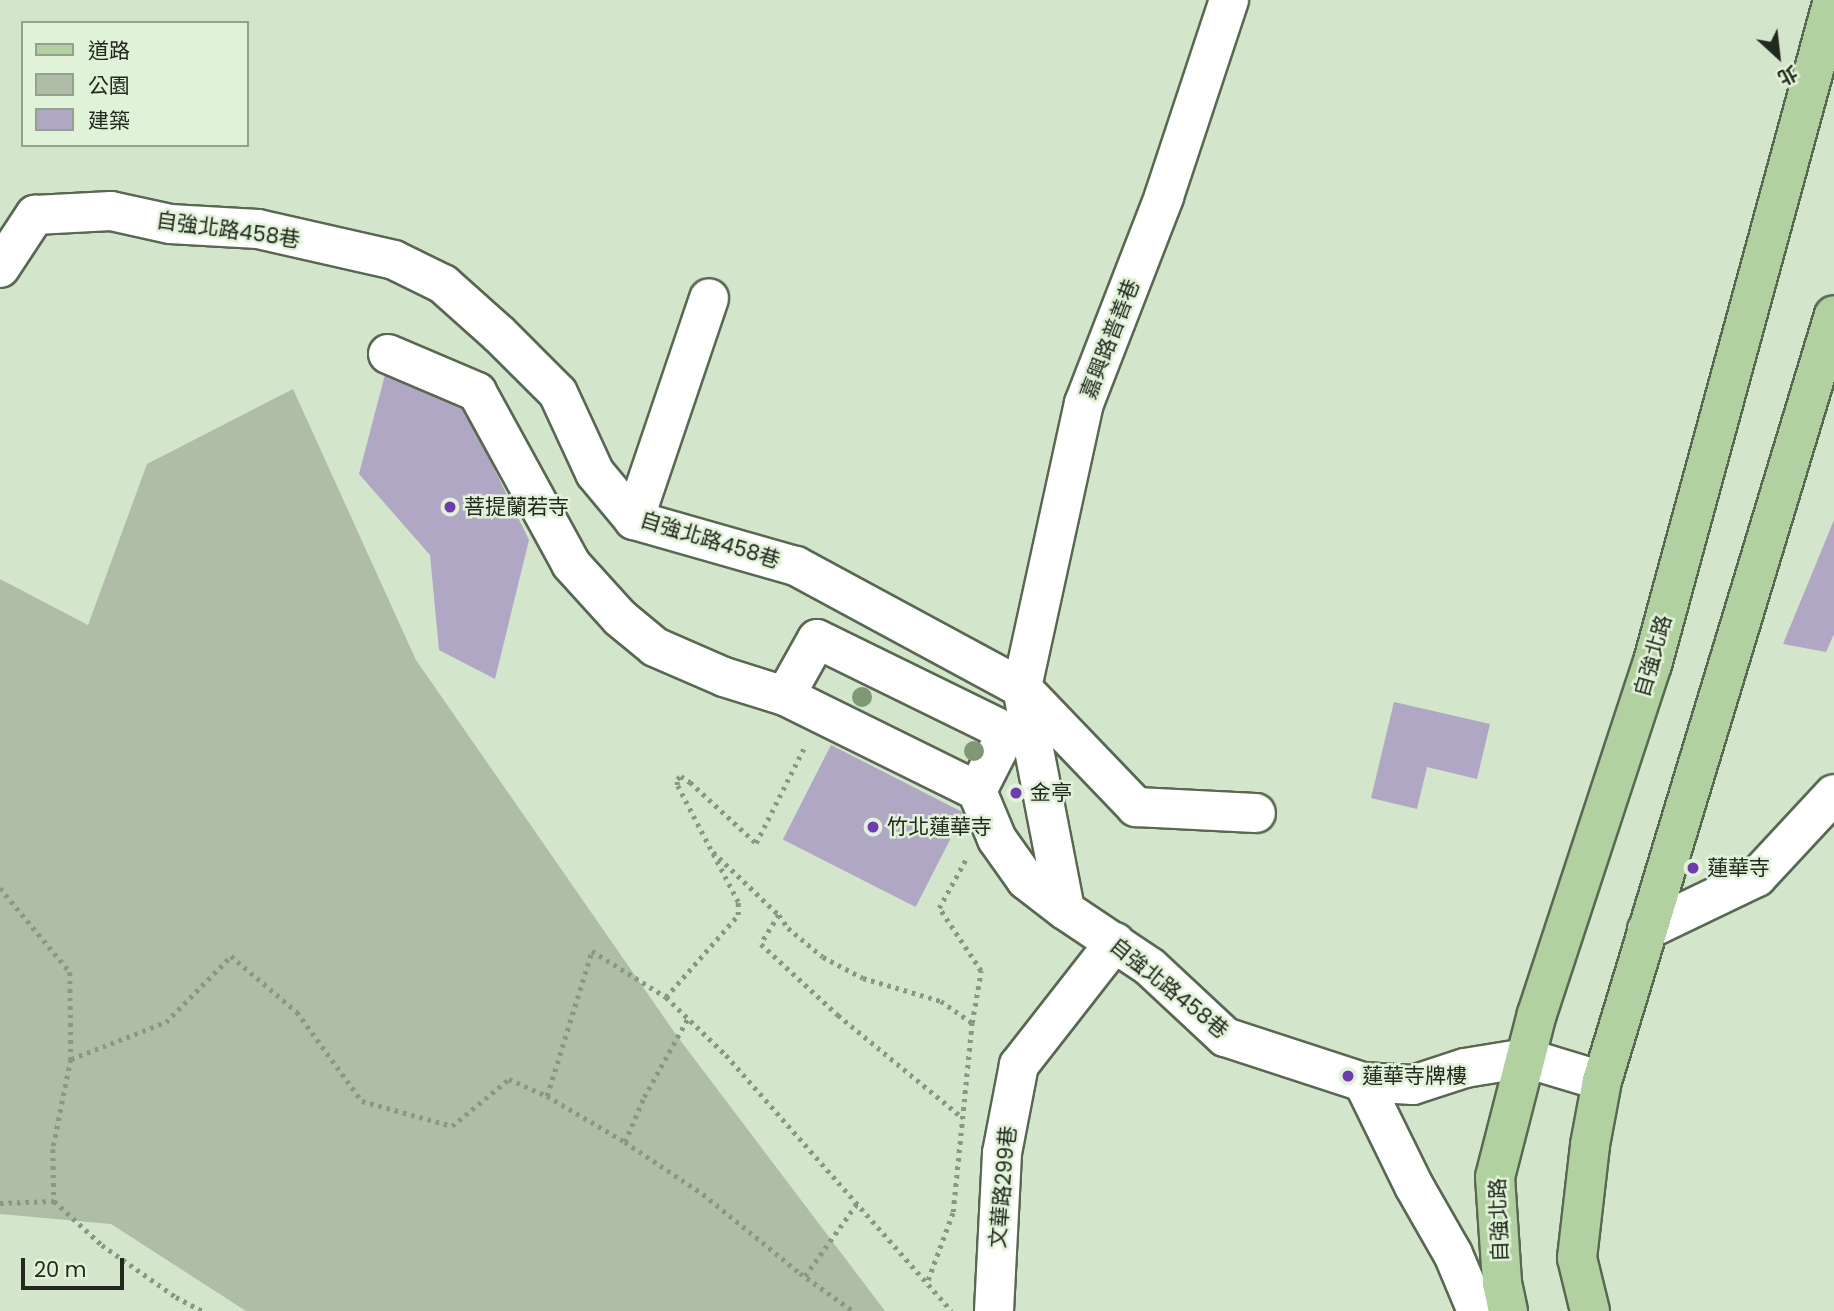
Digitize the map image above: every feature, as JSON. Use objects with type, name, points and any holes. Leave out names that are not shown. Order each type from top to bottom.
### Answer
[{"type":"main road","name":"自強北路","points":[[1508,1311],[1502,1282],[1495,1177],[1537,1014],[1652,665],[1833,0]]},
{"type":"main road","points":[[1590,1311],[1577,1258],[1590,1145],[1602,1081],[1834,316]]},
{"type":"street","name":"嘉興路普善巷","points":[[1023,688],[1084,403],[1164,197],[1229,0]]},
{"type":"street","name":"自強北路458巷","points":[[0,268],[35,215],[111,211],[170,224],[258,229],[394,260],[443,284],[499,334],[558,393],[595,473],[634,520],[796,566],[1023,688],[1136,807],[1256,813]]},
{"type":"street","points":[[634,520],[709,298]]},
{"type":"street","points":[[388,354],[477,392],[571,564],[620,618],[655,647],[724,677],[785,696],[977,791],[1007,732],[817,639],[785,696]]},
{"type":"street","points":[[1023,688],[1065,910]]},
{"type":"street","name":"自強北路458巷","points":[[977,791],[995,834],[1026,880],[1065,910],[1150,967],[1225,1037],[1363,1082],[1413,1085],[1465,1068],[1525,1058],[1602,1081]]},
{"type":"street","points":[[1647,930],[1757,877],[1834,794]]},
{"type":"street","name":"文華路299巷","points":[[994,1311],[1002,1153],[1019,1065],[1115,942]]},
{"type":"street","points":[[1363,1082],[1414,1186],[1453,1254],[1477,1311]]},
{"type":"path","points":[[666,997],[738,915],[738,902],[677,779],[681,776],[690,782],[756,843],[802,758]]},
{"type":"path","points":[[928,1280],[953,1212],[972,1023],[981,971],[939,908],[972,848],[995,834]]},
{"type":"path","points":[[709,847],[779,915],[788,928],[823,957],[863,978],[941,1001],[972,1023]]},
{"type":"path","points":[[0,888],[70,972],[71,1059],[53,1149],[54,1201]]},
{"type":"path","points":[[779,915],[761,944],[838,1015],[964,1119]]},
{"type":"path","points":[[547,1096],[592,951],[666,997],[688,1018],[755,1085],[882,1233],[928,1280],[952,1311]]},
{"type":"path","points":[[71,1059],[166,1022],[231,956],[297,1013],[362,1101],[452,1126],[509,1079],[547,1096],[625,1142],[703,1194],[853,1311]]},
{"type":"path","points":[[625,1142],[644,1097],[688,1018]]},
{"type":"path","points":[[0,1203],[54,1201],[102,1245],[176,1297],[202,1311]]},
{"type":"path","points":[[805,1276],[858,1202]]},
{"type":"green space","points":[[293,389],[416,660],[677,1036],[885,1311],[246,1311],[111,1224],[0,1214],[0,579],[88,625],[147,464]]},
{"type":"building","name":"菩提蘭若寺","points":[[387,367],[469,409],[485,450],[529,540],[495,679],[439,650],[430,555],[359,474]]},
{"type":"building","points":[[1834,520],[1834,634],[1826,652],[1783,644]]},
{"type":"building","points":[[1394,702],[1490,724],[1477,779],[1427,767],[1417,809],[1371,798]]},
{"type":"building","name":"竹北蓮華寺","points":[[831,745],[964,813],[916,907],[783,839]]},
{"type":"building","name":"金亭","points":[[1013,785],[1019,785],[1023,792],[1019,799],[1013,799],[1009,795],[1009,789]]},
{"type":"place","name":"菩提蘭若寺","points":[[450,507]]},
{"type":"place","name":"金亭","points":[[1016,793]]},
{"type":"place","name":"竹北蓮華寺","points":[[873,827]]},
{"type":"place","name":"蓮華寺","points":[[1693,868]]},
{"type":"place","name":"蓮華寺牌樓","points":[[1348,1076]]}]
